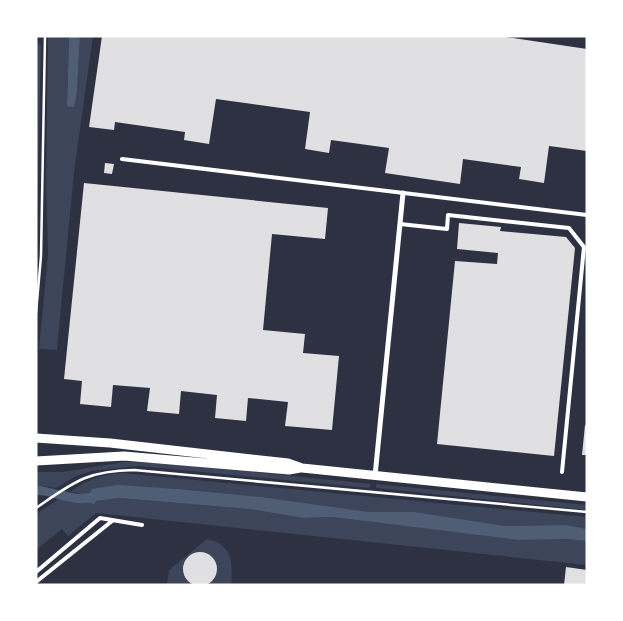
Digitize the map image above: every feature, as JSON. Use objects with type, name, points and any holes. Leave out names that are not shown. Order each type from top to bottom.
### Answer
[{"type":"street","points":[[375,476],[403,193]]},
{"type":"street","points":[[36,438],[110,443],[288,463],[302,468],[587,497]]},
{"type":"street","points":[[36,461],[124,456],[289,470],[302,468]]},
{"type":"lane","points":[[122,159],[587,215]]},
{"type":"lane","points":[[400,224],[447,228],[448,215],[569,228],[584,247],[562,472]]},
{"type":"lane","points":[[36,572],[100,518],[142,525]]},
{"type":"lane","points":[[36,582],[112,520]]},
{"type":"path","points":[[36,313],[41,256],[45,36]]},
{"type":"path","points":[[36,508],[82,478],[99,473],[134,470],[587,512]]},
{"type":"shaded area","points":[[48,36],[69,36],[67,105],[77,92],[80,36],[93,36],[74,172],[57,350],[39,349],[48,254],[46,186]]},
{"type":"shaded area","points":[[69,36],[80,36],[77,92],[74,107],[67,106]]},
{"type":"shaded area","points":[[36,43],[41,45],[36,277]]},
{"type":"shaded area","points":[[124,462],[165,463],[371,484],[369,488],[138,466],[91,471],[74,477],[56,488],[36,485],[36,472],[63,472]]},
{"type":"shaded area","points":[[121,473],[587,517],[587,529],[567,525],[506,526],[415,512],[369,512],[262,497],[178,489],[151,488],[85,494],[70,492],[94,479]]},
{"type":"shaded area","points":[[376,484],[587,505],[587,510],[376,488]]},
{"type":"shaded area","points":[[36,485],[77,494],[90,493],[92,489],[117,485],[178,489],[262,497],[369,512],[415,512],[506,526],[567,525],[587,529],[587,541],[568,539],[518,540],[332,517],[303,518],[249,509],[119,498],[96,501],[94,504],[78,503],[36,495]]},
{"type":"shaded area","points":[[119,498],[249,509],[303,518],[332,517],[518,540],[571,539],[587,541],[587,565],[96,513],[68,536],[62,529],[36,550],[36,514],[59,499],[78,503]]},
{"type":"shaded area","points":[[207,539],[222,545],[227,550],[232,569],[231,585],[167,585],[169,570]]},
{"type":"building","points":[[102,36],[499,36],[587,49],[587,151],[549,146],[544,183],[519,179],[521,167],[463,159],[460,184],[385,173],[389,148],[331,140],[329,153],[305,149],[310,112],[216,99],[209,144],[184,140],[185,132],[115,122],[114,130],[89,127]]},
{"type":"building","points":[[105,163],[114,164],[112,174],[104,173]]},
{"type":"building","points":[[84,183],[328,208],[325,239],[272,234],[263,330],[305,334],[303,353],[339,356],[332,430],[285,426],[288,402],[248,398],[246,421],[215,418],[217,395],[181,391],[179,414],[147,411],[150,388],[113,385],[111,407],[80,404],[82,381],[64,379]]},
{"type":"building","points":[[459,223],[501,227],[500,231],[566,237],[575,248],[554,456],[437,444],[455,261],[497,264],[498,253],[457,249]]},
{"type":"building","points":[[585,425],[587,425],[587,455],[582,455]]},
{"type":"building","points":[[200,552],[212,557],[217,569],[212,581],[200,586],[188,581],[183,569],[188,557]]},
{"type":"building","points":[[566,567],[587,570],[587,585],[564,585]]}]
